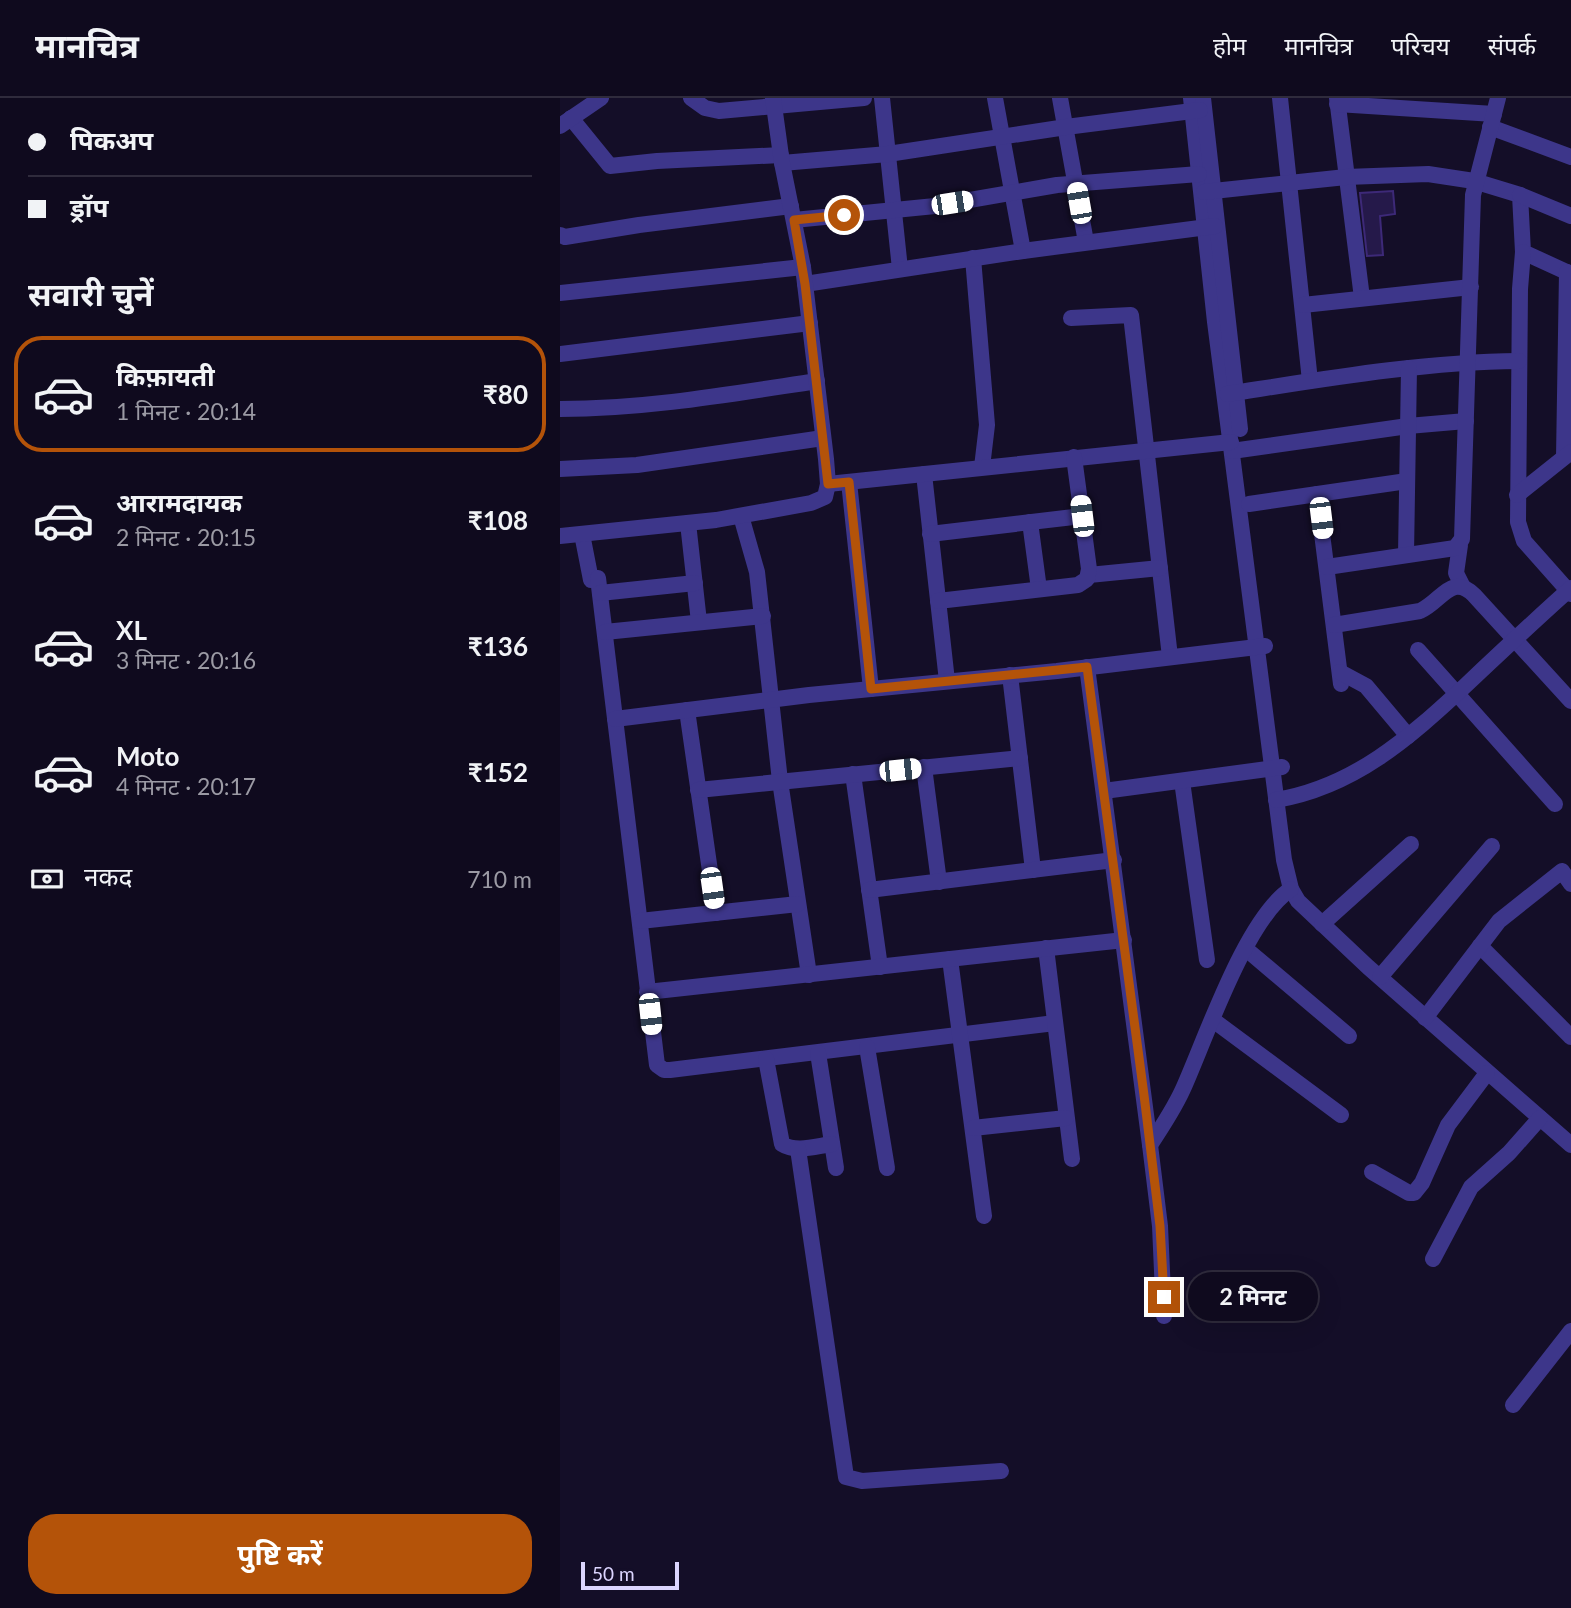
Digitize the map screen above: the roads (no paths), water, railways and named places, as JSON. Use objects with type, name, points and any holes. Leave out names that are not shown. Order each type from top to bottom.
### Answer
[{"type":"street","points":[[601,98],[566,122],[610,166],[657,161],[888,154],[1198,104]]},
{"type":"street","points":[[691,98],[712,110],[774,101],[864,98]]},
{"type":"street","points":[[882,98],[900,269]]},
{"type":"street","points":[[995,98],[1023,251]]},
{"type":"street","points":[[1060,98],[1086,242]]},
{"type":"street","points":[[1280,98],[1310,381]]},
{"type":"street","points":[[560,536],[741,516],[819,501],[825,497],[828,484],[804,275],[781,159],[774,101]]},
{"type":"street","points":[[1362,298],[1337,101],[1437,104],[1494,113],[1571,157]]},
{"type":"street","points":[[1198,104],[1199,174],[1207,192]]},
{"type":"street","points":[[1198,104],[1235,447],[1281,799],[1302,904]]},
{"type":"street","points":[[1494,113],[1475,181],[1472,211],[1463,522],[1456,573],[1462,586],[1474,595],[1571,701]]},
{"type":"street","points":[[560,235],[565,237],[639,225],[793,213],[894,211],[1075,184],[1199,174]]},
{"type":"street","points":[[1207,192],[1346,177],[1428,174],[1475,181],[1520,195],[1571,216]]},
{"type":"street","points":[[1281,799],[1318,790],[1348,777],[1390,751],[1570,591],[1524,541],[1518,522],[1520,289],[1523,253],[1520,195]]},
{"type":"street","points":[[560,293],[900,269],[1211,226]]},
{"type":"street","points":[[1517,495],[1568,455],[1569,273],[1523,253]]},
{"type":"street","points":[[973,258],[987,425],[982,467]]},
{"type":"street","points":[[1303,305],[1471,286]]},
{"type":"street","points":[[1072,318],[1131,314],[1170,657]]},
{"type":"street","points":[[560,354],[810,323]]},
{"type":"street","points":[[1230,394],[1409,368],[1469,362],[1519,361]]},
{"type":"street","points":[[1406,555],[1409,368]]},
{"type":"street","points":[[560,409],[668,403],[817,381]]},
{"type":"street","points":[[828,484],[1146,450],[1235,447],[1466,421]]},
{"type":"street","points":[[560,468],[637,465],[823,438]]},
{"type":"street","points":[[1235,447],[1249,504],[1262,647]]},
{"type":"street","points":[[938,601],[1078,584],[1087,579],[1089,575],[1074,457]]},
{"type":"street","points":[[924,474],[947,681]]},
{"type":"street","points":[[1249,504],[1407,481]]},
{"type":"street","points":[[849,482],[871,689]]},
{"type":"street","points":[[1317,494],[1340,678],[1366,686],[1408,736]]},
{"type":"street","points":[[741,516],[757,572],[780,781],[809,975]]},
{"type":"street","points":[[930,534],[1082,516]]},
{"type":"street","points":[[1030,522],[1039,589]]},
{"type":"street","points":[[688,523],[699,622]]},
{"type":"street","points":[[582,534],[597,584],[605,632],[654,1059],[657,1065],[664,1070],[1055,1023]]},
{"type":"street","points":[[1327,567],[1455,548],[1460,545]]},
{"type":"street","points":[[1089,575],[1160,568]]},
{"type":"street","points":[[597,584],[695,583]]},
{"type":"street","points":[[1334,625],[1420,611],[1455,586],[1462,586]]},
{"type":"street","points":[[605,632],[763,616]]},
{"type":"street","points":[[615,719],[1262,647]]},
{"type":"street","points":[[1419,650],[1555,804]]},
{"type":"street","points":[[1087,667],[1160,1226],[1164,1316]]},
{"type":"street","points":[[1010,675],[1033,870]]},
{"type":"street","points":[[687,710],[716,913]]},
{"type":"street","points":[[698,790],[1020,758]]},
{"type":"street","points":[[923,767],[939,882]]},
{"type":"street","points":[[1104,791],[1277,768]]},
{"type":"street","points":[[853,774],[880,967]]},
{"type":"street","points":[[1182,781],[1207,960]]},
{"type":"street","points":[[1281,799],[1284,860],[1291,888],[1302,904],[1487,1073],[1571,1145]]},
{"type":"street","points":[[1322,924],[1411,844]]},
{"type":"street","points":[[1380,977],[1492,846]]},
{"type":"street","points":[[869,890],[1114,860]]},
{"type":"street","points":[[1426,1018],[1499,921],[1562,871],[1571,884]]},
{"type":"street","points":[[1150,1144],[1179,1097],[1245,949],[1271,906],[1291,888]]},
{"type":"street","points":[[640,921],[798,904]]},
{"type":"street","points":[[648,992],[1124,940]]},
{"type":"street","points":[[1480,946],[1571,1037]]},
{"type":"street","points":[[1046,948],[1072,1159]]},
{"type":"street","points":[[1245,949],[1349,1036]]},
{"type":"street","points":[[950,959],[984,1216]]},
{"type":"street","points":[[1213,1020],[1341,1115]]},
{"type":"street","points":[[867,1047],[887,1168]]},
{"type":"street","points":[[818,1053],[836,1168]]},
{"type":"street","points":[[766,1059],[779,1138],[786,1147],[798,1149],[832,1144]]},
{"type":"street","points":[[1372,1172],[1414,1194],[1422,1183],[1448,1125],[1487,1073]]},
{"type":"street","points":[[973,1128],[1066,1118]]},
{"type":"street","points":[[1433,1259],[1471,1187],[1509,1153],[1540,1118]]},
{"type":"street","points":[[798,1149],[846,1477],[862,1481],[1000,1471]]},
{"type":"street","points":[[1513,1405],[1571,1331]]}]
